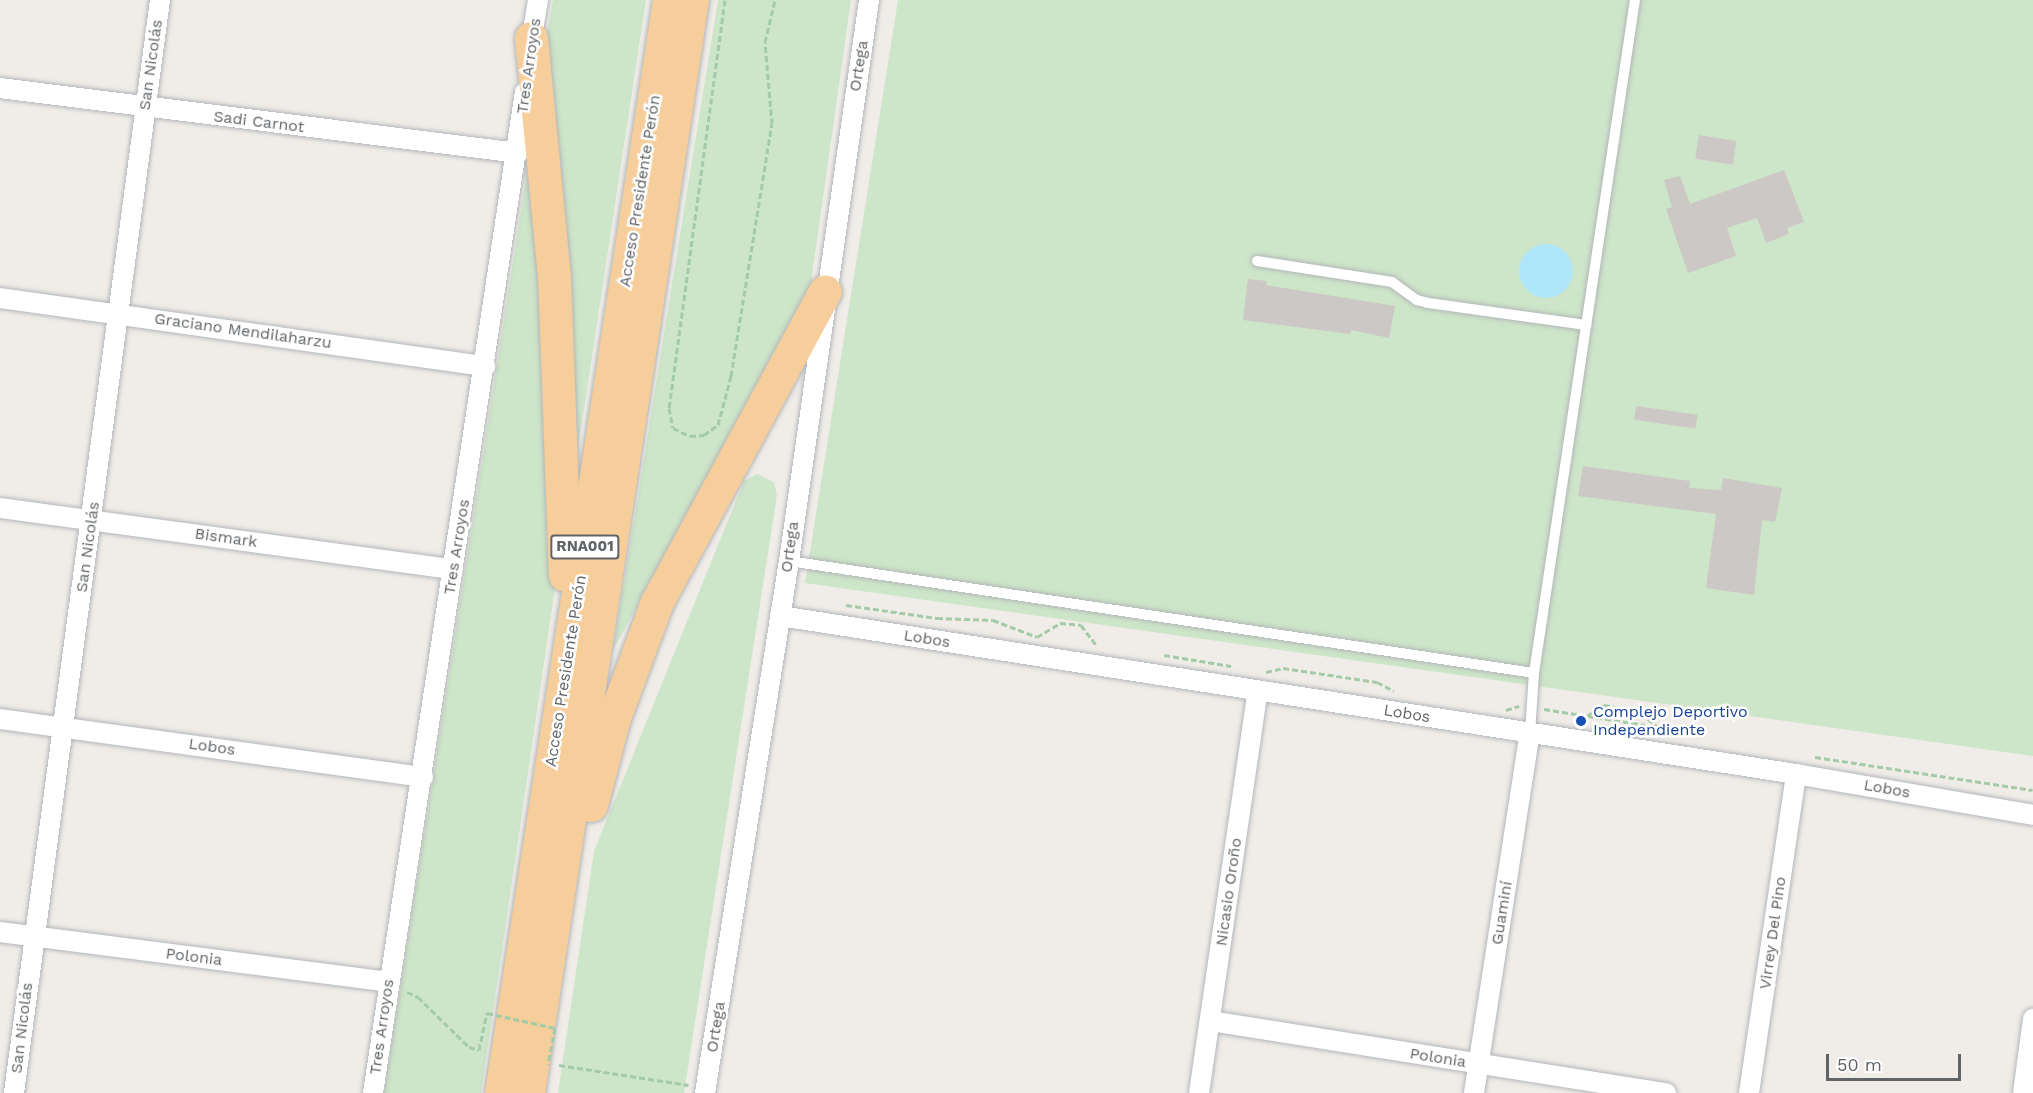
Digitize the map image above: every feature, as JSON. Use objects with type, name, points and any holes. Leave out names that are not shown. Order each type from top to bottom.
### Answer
[{"type":"highway","name":"Acceso Presidente Perón","points":[[501,1093],[669,0]]},
{"type":"highway","name":"Acceso Presidente Perón","points":[[528,1093],[692,0]]},
{"type":"highway","points":[[531,38],[554,276],[566,563],[554,672],[550,775]]},
{"type":"highway","points":[[541,1004],[564,951],[600,766],[657,602],[825,291]]},
{"type":"street","name":"San Nicolás","points":[[14,1093],[121,314],[160,0]]},
{"type":"street","name":"Tres Arroyos","points":[[373,1093],[518,153],[531,38],[538,0]]},
{"type":"street","name":"Ortega","points":[[706,1090],[789,561],[825,291],[869,0]]},
{"type":"street","name":"Sadi Carnot","points":[[0,88],[145,109],[518,153]]},
{"type":"street","name":"Graciano Mendilaharzu","points":[[0,298],[485,366]]},
{"type":"street","name":"Bismark","points":[[0,508],[453,569]]},
{"type":"street","name":"Lobos","points":[[780,616],[1260,682],[1530,733],[1796,774],[2033,815]]},
{"type":"street","name":"Nicasio Oroño","points":[[1199,1093],[1260,682]]},
{"type":"street","name":"Lobos","points":[[0,718],[423,777]]},
{"type":"street","name":"Guaminí","points":[[1474,1093],[1530,733]]},
{"type":"street","name":"Virrey Del Pino","points":[[1749,1093],[1796,774]]},
{"type":"street","name":"Polonia","points":[[0,932],[388,986]]},
{"type":"street","points":[[2023,1093],[2033,1020]]},
{"type":"street","name":"Polonia","points":[[1210,1021],[1666,1093]]},
{"type":"lane","points":[[1530,733],[1534,673],[1635,0]]},
{"type":"lane","points":[[1257,261],[1392,282],[1417,300],[1428,303],[1586,325]]},
{"type":"lane","points":[[789,561],[1534,673]]},
{"type":"path","points":[[725,0],[669,408],[673,428],[690,436],[704,435],[718,425],[731,376],[772,124],[765,42],[775,0]]},
{"type":"path","points":[[837,604],[938,618],[993,620],[1037,637],[1049,638]]},
{"type":"path","points":[[1037,637],[1060,623],[1081,626],[1096,645]]},
{"type":"path","points":[[1084,644],[1107,647]]},
{"type":"path","points":[[1162,655],[1228,664],[1239,671]]},
{"type":"path","points":[[1260,682],[1283,668],[1377,682],[1396,692]]},
{"type":"path","points":[[1495,709],[1531,707],[1587,716],[1604,705],[1641,713],[1660,729]]},
{"type":"path","points":[[388,986],[418,997],[469,1047],[479,1050],[487,1013],[555,1028],[548,1064],[706,1090]]},
{"type":"green space","points":[[553,0],[646,0],[577,455],[546,39]]},
{"type":"green space","points":[[718,0],[851,0],[810,290],[613,650]]},
{"type":"green space","points":[[898,0],[2033,0],[2033,756],[805,583]]},
{"type":"green space","points":[[532,139],[556,581],[481,1093],[384,1093]]},
{"type":"green space","points":[[757,474],[774,482],[777,495],[684,1093],[558,1093],[594,851],[744,481]]},
{"type":"water","points":[[1541,244],[1551,244],[1561,248],[1569,256],[1573,271],[1569,286],[1561,294],[1551,298],[1541,298],[1531,294],[1523,286],[1519,276],[1519,266],[1523,256],[1531,248]]},
{"type":"building","points":[[1699,135],[1737,141],[1733,165],[1695,159]]},
{"type":"building","points":[[1784,170],[1804,222],[1787,228],[1789,234],[1766,243],[1757,218],[1727,228],[1736,256],[1688,273],[1666,209],[1672,207],[1664,180],[1680,176],[1690,204]]},
{"type":"building","points":[[1248,279],[1267,281],[1266,285],[1395,306],[1389,338],[1351,330],[1350,334],[1243,320]]},
{"type":"building","points":[[1636,406],[1697,415],[1695,428],[1634,420]]},
{"type":"building","points":[[1583,466],[1690,481],[1689,488],[1721,490],[1723,478],[1782,488],[1775,522],[1762,520],[1754,595],[1706,588],[1716,514],[1578,496]]},
{"type":"place","name":"Complejo Deportivo Independiente","points":[[1581,721]]}]
